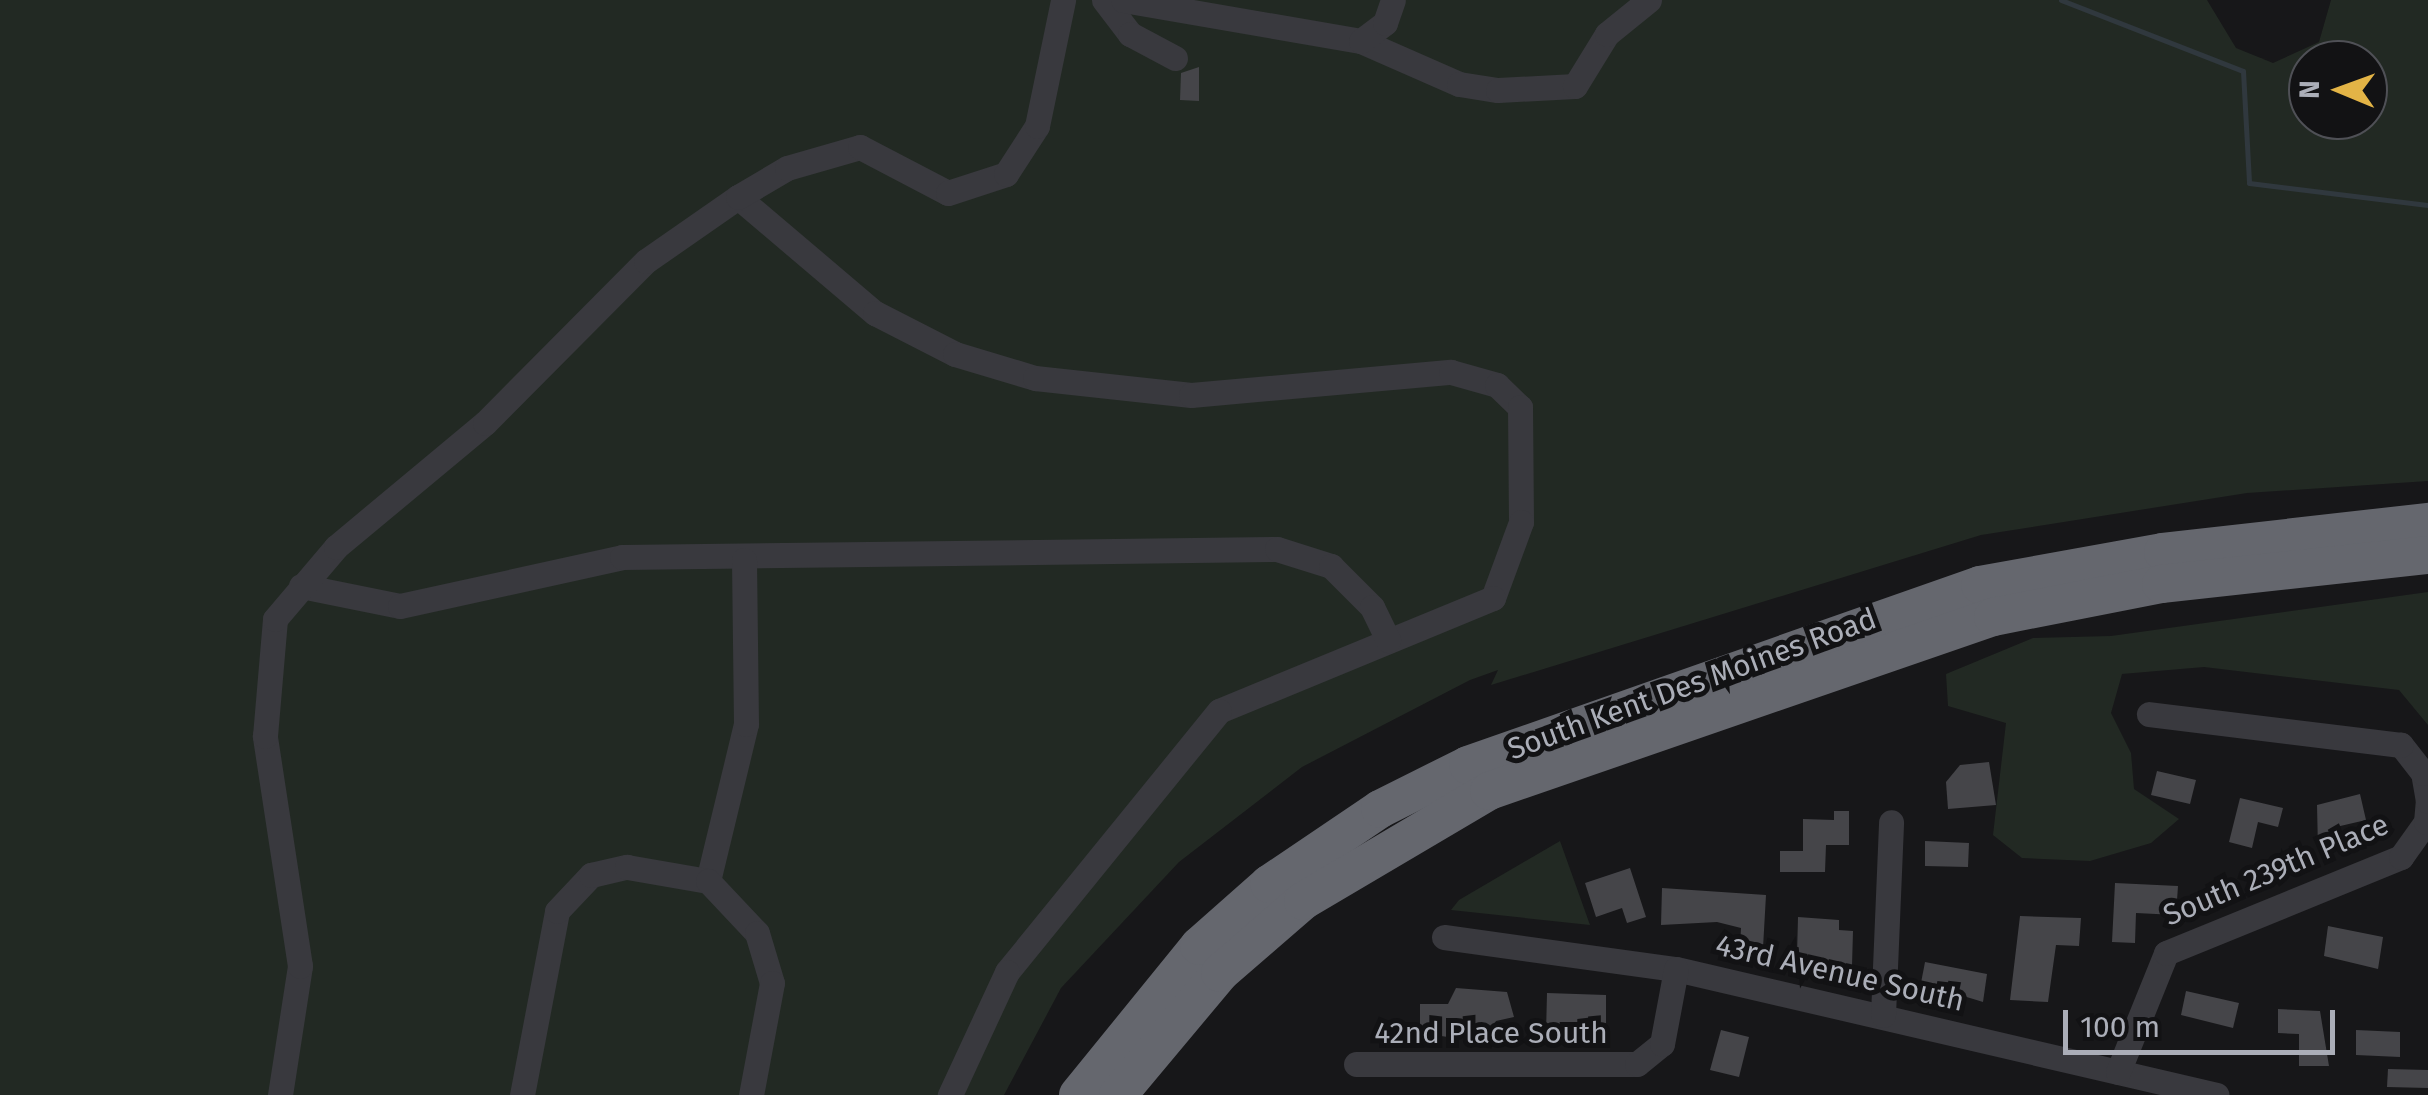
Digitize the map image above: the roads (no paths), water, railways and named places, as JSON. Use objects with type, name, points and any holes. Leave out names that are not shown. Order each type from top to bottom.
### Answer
[{"type":"highway","name":"South Kent Des Moines Road","points":[[1078,1095],[1146,1004],[1257,894],[1349,828],[1452,772],[1980,586],[2163,552],[2428,522]]},
{"type":"highway","name":"South Kent Des Moines Road","points":[[1118,1095],[1209,985],[1303,900],[1489,791],[1993,617],[2162,584],[2428,555]]},
{"type":"street","points":[[280,1095],[300,966],[265,736],[266,650],[301,586],[545,368],[646,260],[787,168],[860,147],[930,188],[993,184],[1037,126],[1063,0]]},
{"type":"street","points":[[1104,0],[1130,34],[1175,58]]},
{"type":"street","points":[[1122,0],[1361,41],[1476,89],[1569,89],[1607,34],[1649,0]]},
{"type":"street","points":[[1361,41],[1385,23],[1393,0]]},
{"type":"street","points":[[738,197],[876,312],[955,354],[1035,378],[1174,394],[1431,373],[1497,384],[1523,422],[1521,522],[1502,587],[1219,711],[1006,972],[950,1095]]},
{"type":"street","points":[[301,586],[400,606],[622,557],[744,560],[1278,548],[1331,566],[1372,607],[1388,640]]},
{"type":"street","points":[[708,881],[746,724],[744,560]]},
{"type":"street","name":"South 239th Place","points":[[2118,1072],[2144,992],[2172,948],[2401,857],[2426,822],[2428,802],[2423,772],[2401,745],[2148,714]]},
{"type":"street","points":[[1884,1015],[1891,822]]},
{"type":"street","points":[[522,1095],[552,924],[565,897],[608,868],[708,881],[740,908],[770,961],[751,1095]]},
{"type":"street","name":"43rd Avenue South","points":[[1444,937],[1676,970],[2217,1095]]},
{"type":"street","name":"42nd Place South","points":[[1356,1064],[1638,1064],[1662,1044],[1676,970]]},
{"type":"waterway","points":[[2061,0],[2243,71],[2249,183],[2428,205]]}]
